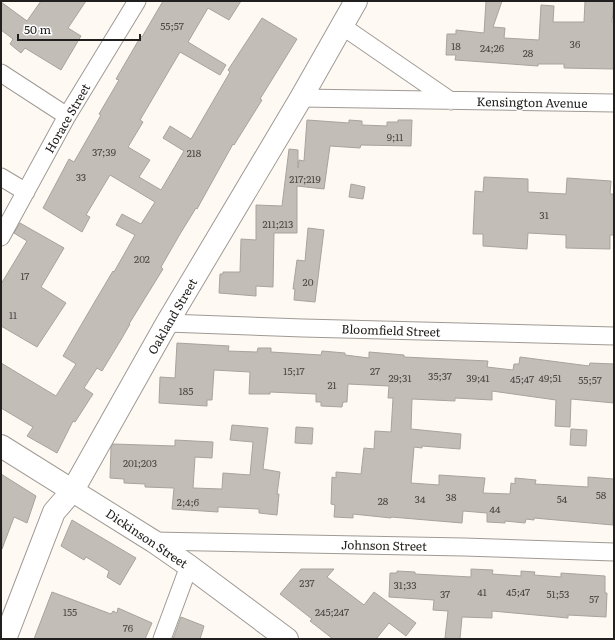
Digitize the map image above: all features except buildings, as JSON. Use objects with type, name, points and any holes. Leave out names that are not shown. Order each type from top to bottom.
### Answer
[{"type":"main road","name":"Oakland Street","points":[[4,639],[54,512],[72,490],[167,323],[301,98],[356,1]]},
{"type":"main road","name":"Dickinson Street","points":[[1,446],[153,541],[287,639]]},
{"type":"street","name":"Horace Street","points":[[1,237],[67,116],[137,1]]},
{"type":"street","points":[[342,26],[451,101]]},
{"type":"street","points":[[1,73],[67,116]]},
{"type":"street","name":"Kensington Avenue","points":[[301,98],[614,103]]},
{"type":"street","points":[[1,177],[26,192]]},
{"type":"street","name":"Bloomfield Street","points":[[167,323],[614,336]]},
{"type":"street","name":"Johnson Street","points":[[153,541],[456,546],[614,552]]},
{"type":"street","points":[[162,639],[189,566]]}]
